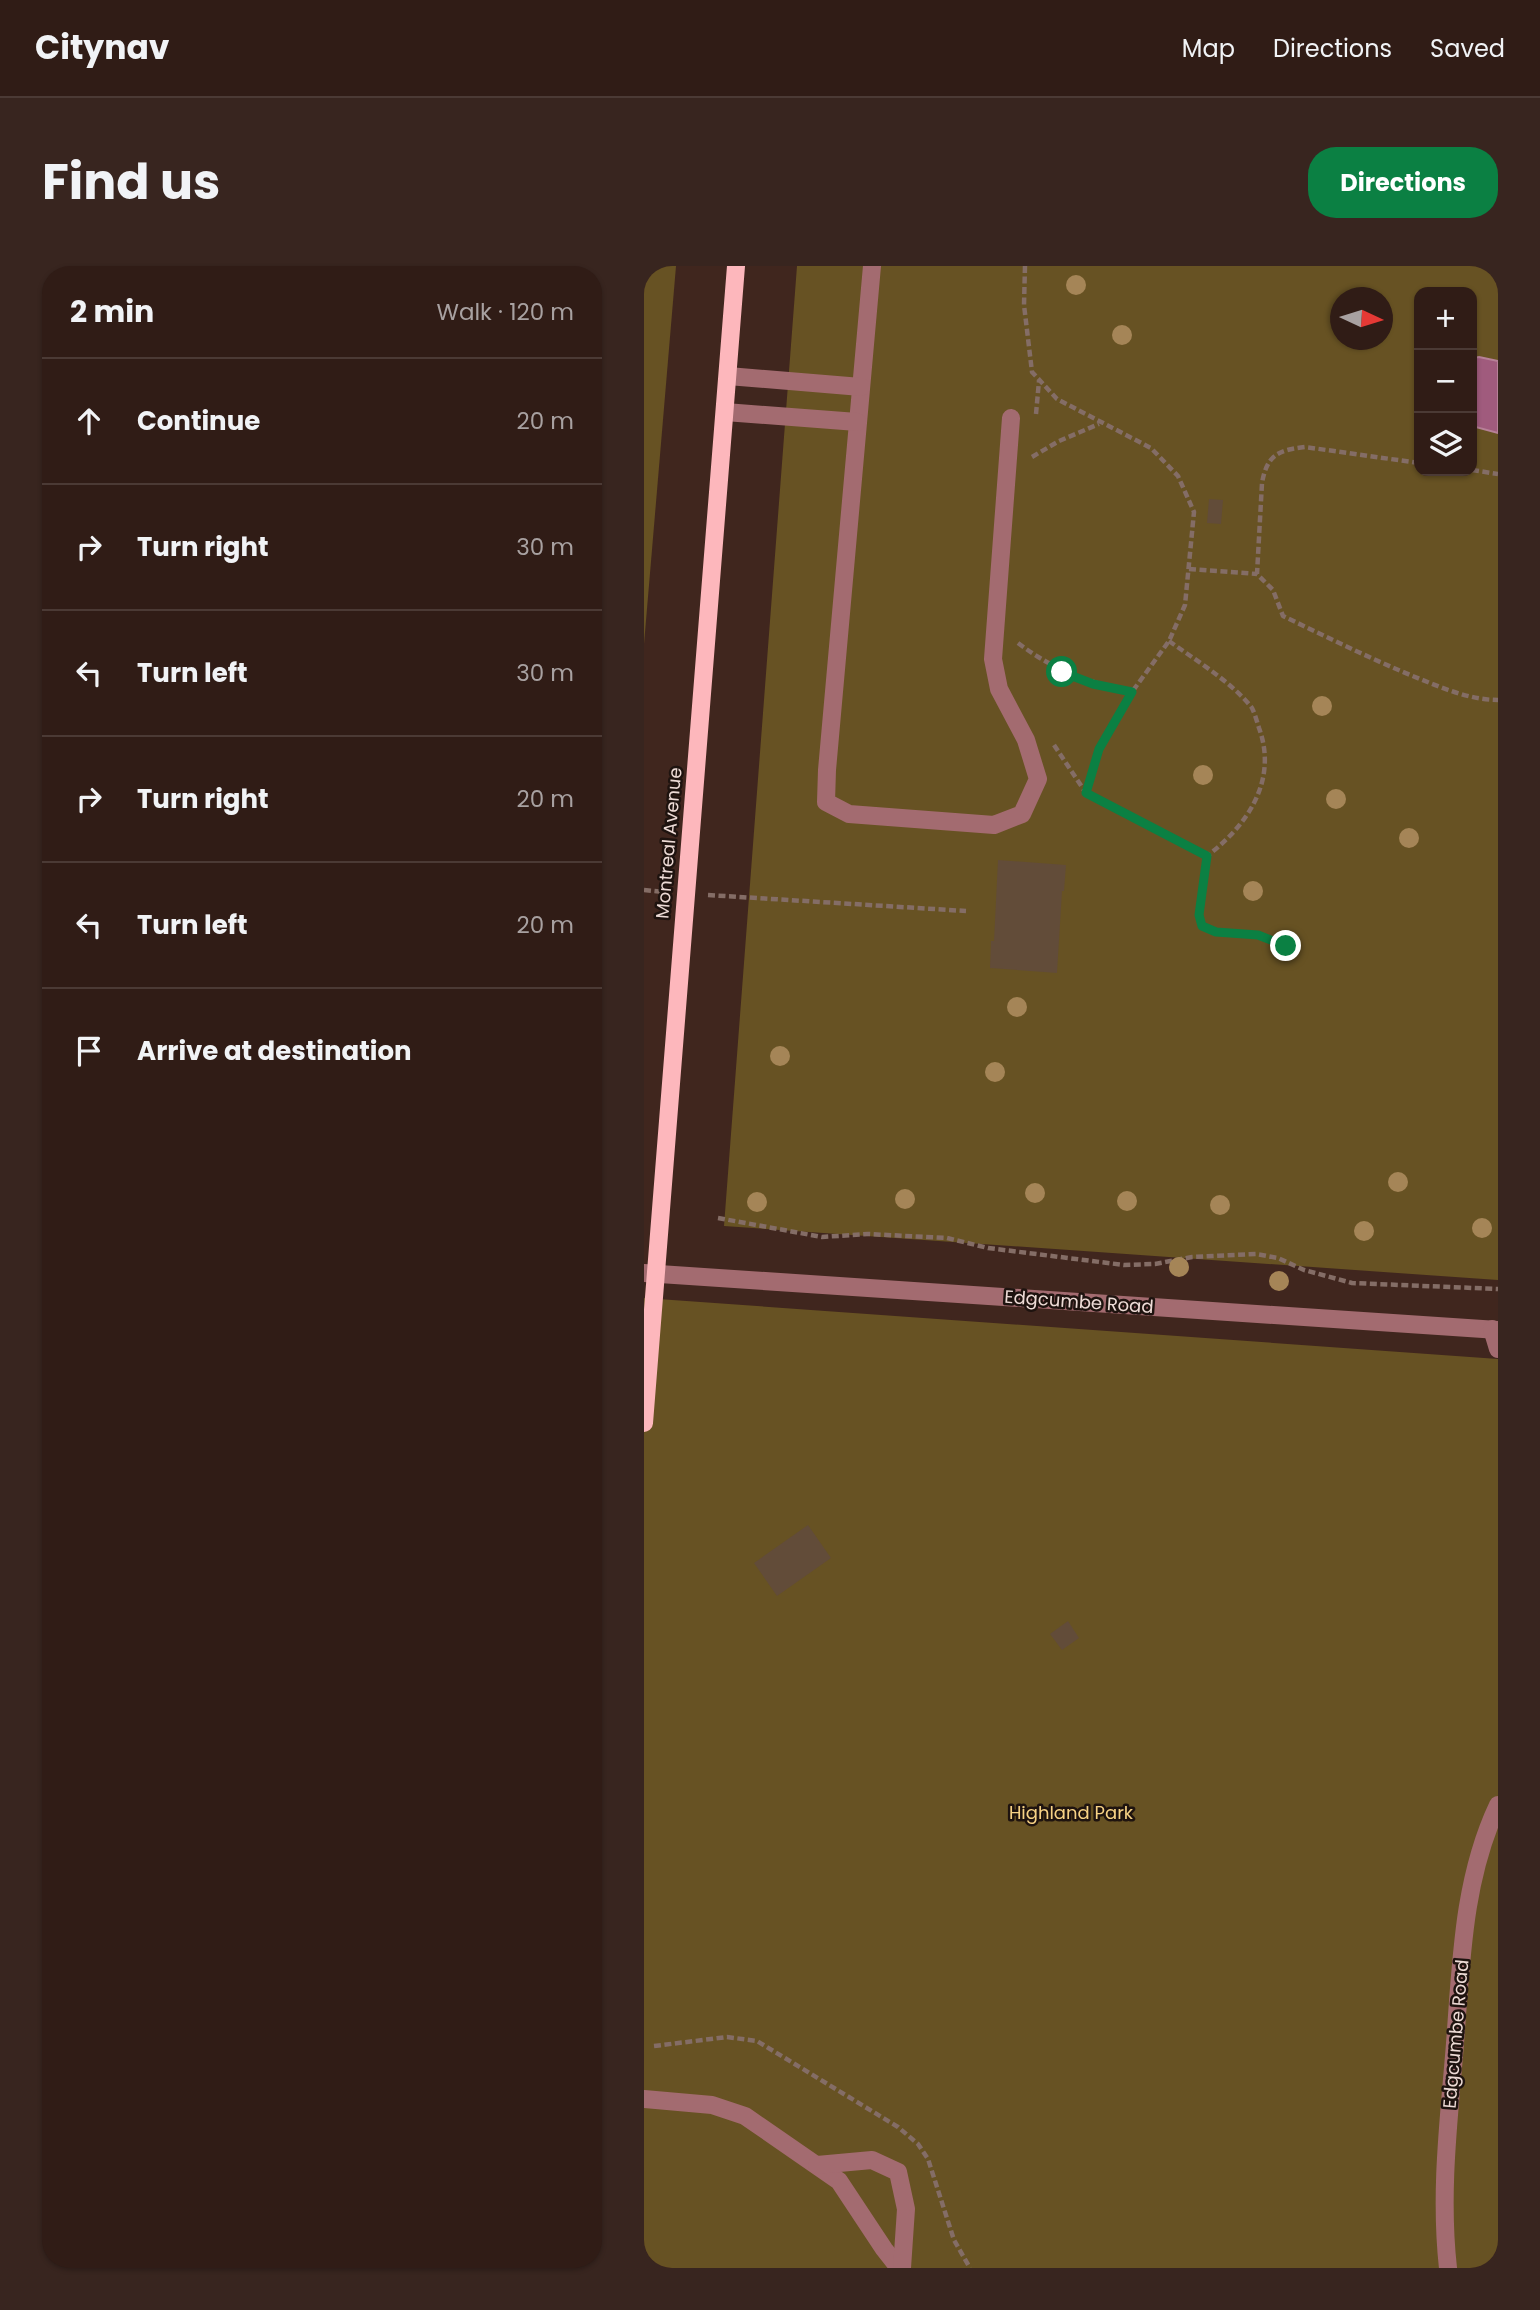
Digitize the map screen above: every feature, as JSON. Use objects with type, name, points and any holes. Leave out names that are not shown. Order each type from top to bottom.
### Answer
[{"type":"main road","name":"Montreal Avenue","points":[[644,1423],[650,1274],[686,893],[736,266]]},
{"type":"street","points":[[872,266],[827,770],[826,802],[849,814],[994,825],[1022,814],[1038,779],[1026,740],[999,689],[993,659],[1011,418]]},
{"type":"street","points":[[728,376],[861,387]]},
{"type":"street","points":[[725,412],[858,422]]},
{"type":"street","name":"Edgcumbe Road","points":[[650,1274],[1495,1329],[1498,1349]]},
{"type":"street","name":"Edgcumbe Road","points":[[1448,2268],[1443,2189],[1465,1920],[1488,1828],[1498,1805]]},
{"type":"street","points":[[644,2099],[712,2105],[746,2116],[839,2181],[884,2249],[901,2268]]},
{"type":"street","points":[[817,2165],[872,2160],[898,2172],[906,2209],[901,2268]]},
{"type":"path","points":[[1025,266],[1024,305],[1032,372],[1057,399],[1100,424],[1151,448],[1178,476],[1194,512],[1185,605],[1169,641],[1132,692],[1099,749],[1086,793]]},
{"type":"path","points":[[1035,419],[1040,380]]},
{"type":"path","points":[[1032,445],[1031,458],[1059,441],[1100,424]]},
{"type":"path","points":[[1256,574],[1262,483],[1265,468],[1273,456],[1288,449],[1305,447],[1414,462]]},
{"type":"path","points":[[1477,471],[1498,474]]},
{"type":"path","points":[[1189,569],[1256,574],[1273,590],[1283,616],[1373,660],[1453,692],[1498,700]]},
{"type":"path","points":[[1169,641],[1220,678],[1252,709],[1265,745],[1265,777],[1249,816],[1223,844],[1207,856],[1199,915],[1202,926],[1216,932],[1258,935],[1286,946]]},
{"type":"path","points":[[1017,653],[1017,642],[1062,672],[1093,684],[1132,692]]},
{"type":"path","points":[[1050,738],[1086,793],[1207,856]]},
{"type":"path","points":[[644,890],[966,911]]},
{"type":"path","points":[[718,1218],[822,1237],[869,1234],[947,1238],[988,1248],[1124,1265],[1155,1264],[1192,1257],[1256,1254],[1278,1258],[1304,1270],[1352,1283],[1498,1289]]},
{"type":"path","points":[[654,2046],[727,2037],[757,2041],[898,2127],[918,2144],[928,2159],[954,2240],[970,2268]]},
{"type":"green space","points":[[644,266],[676,266],[644,644]]},
{"type":"green space","points":[[797,266],[1498,266],[1498,1280],[724,1226]]},
{"type":"green space","name":"Highland Park","points":[[644,1298],[1498,1359],[1498,2268],[644,2268]]},
{"type":"shaded area","points":[[1477,357],[1498,361],[1498,433],[1477,427]]},
{"type":"building","points":[[1209,499],[1223,500],[1221,524],[1207,523]]},
{"type":"building","points":[[998,860],[1066,865],[1057,973],[990,968]]},
{"type":"building","points":[[808,1525],[831,1558],[777,1596],[754,1563]]},
{"type":"building","points":[[1068,1621],[1079,1638],[1062,1650],[1050,1634]]},
{"type":"route","points":[[1062,672],[1093,684],[1132,692],[1099,749],[1086,793],[1207,856],[1199,915],[1202,926],[1216,932],[1258,935],[1286,946]]}]
